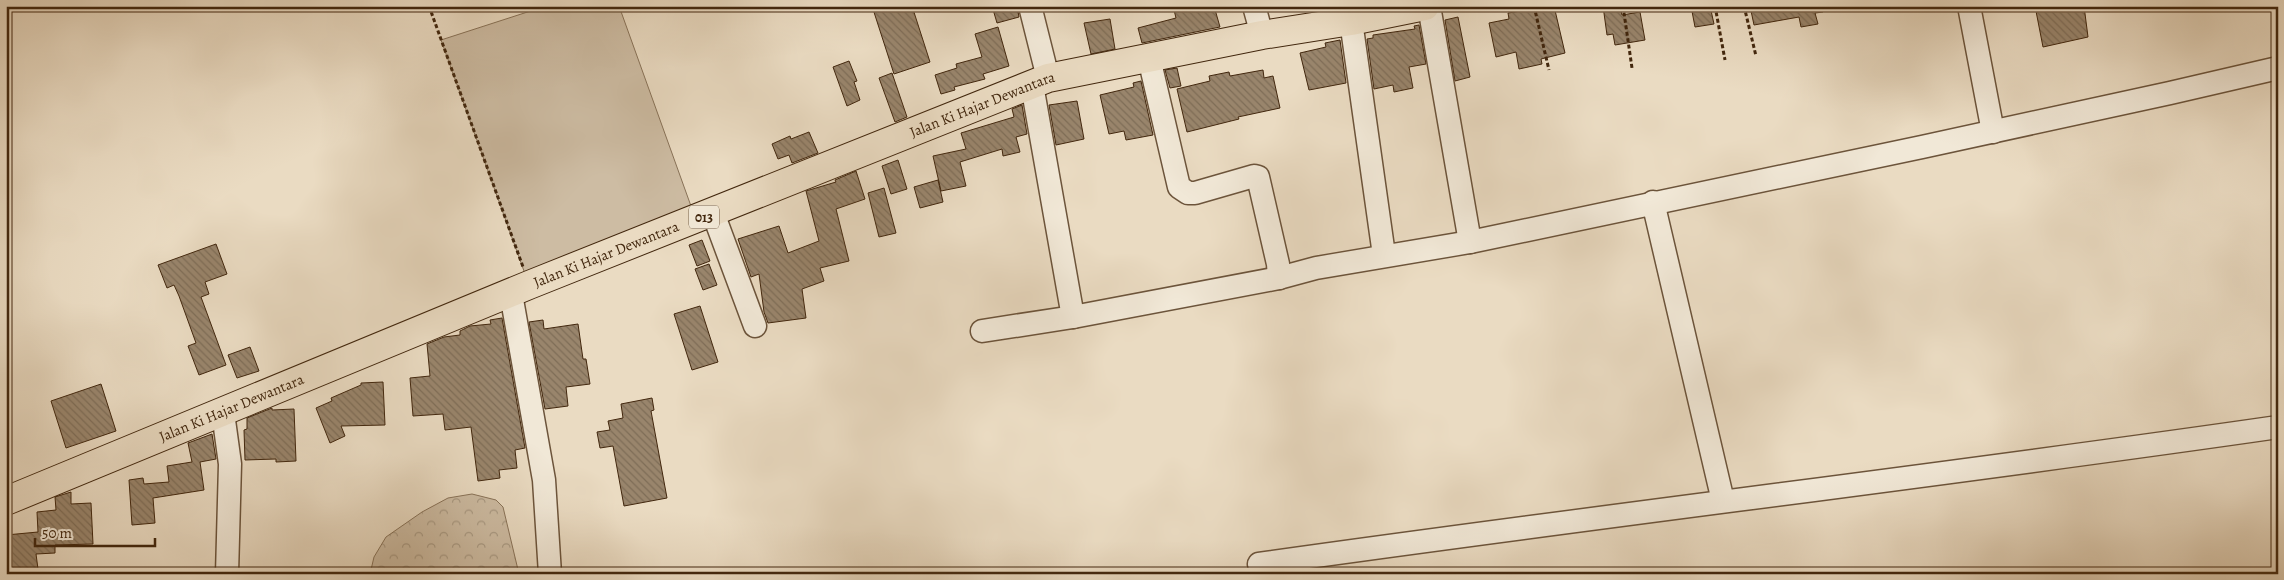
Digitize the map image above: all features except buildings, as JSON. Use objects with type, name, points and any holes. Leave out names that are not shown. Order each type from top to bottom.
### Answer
[{"type":"main road","name":"Jalan Ki Hajar Dewantara","points":[[6,501],[520,289],[1040,82],[1262,35],[1351,21],[1425,6]]},
{"type":"street","points":[[1030,6],[1073,317]]},
{"type":"street","points":[[1254,6],[1262,35]]},
{"type":"street","points":[[1429,6],[1470,242]]},
{"type":"street","points":[[1969,6],[1993,132]]},
{"type":"street","points":[[1351,21],[1384,255]]},
{"type":"street","points":[[1149,58],[1179,187],[1188,192],[1195,192],[1220,184],[1258,176],[1278,264],[1279,278]]},
{"type":"street","points":[[982,331],[1073,317],[1279,278],[1316,268],[1384,255],[1470,242],[2170,94],[2278,68]]},
{"type":"street","points":[[1653,202],[1723,501]]},
{"type":"street","points":[[713,213],[755,326]]},
{"type":"street","points":[[520,289],[544,480],[550,574]]},
{"type":"street","points":[[223,413],[230,464],[227,574]]},
{"type":"street","points":[[1259,564],[1723,501],[2036,462],[2278,427]]},
{"type":"path","points":[[429,6],[520,289]]},
{"type":"path","points":[[1534,6],[1549,70]]},
{"type":"path","points":[[1623,6],[1632,68]]},
{"type":"path","points":[[1715,6],[1725,60]]},
{"type":"path","points":[[1744,6],[1756,56]]},
{"type":"green space","points":[[546,6],[619,6],[696,220],[529,285],[441,40]]},
{"type":"green space","points":[[472,494],[496,500],[503,507],[519,574],[370,574],[374,557],[386,537],[422,512],[448,498]]}]
